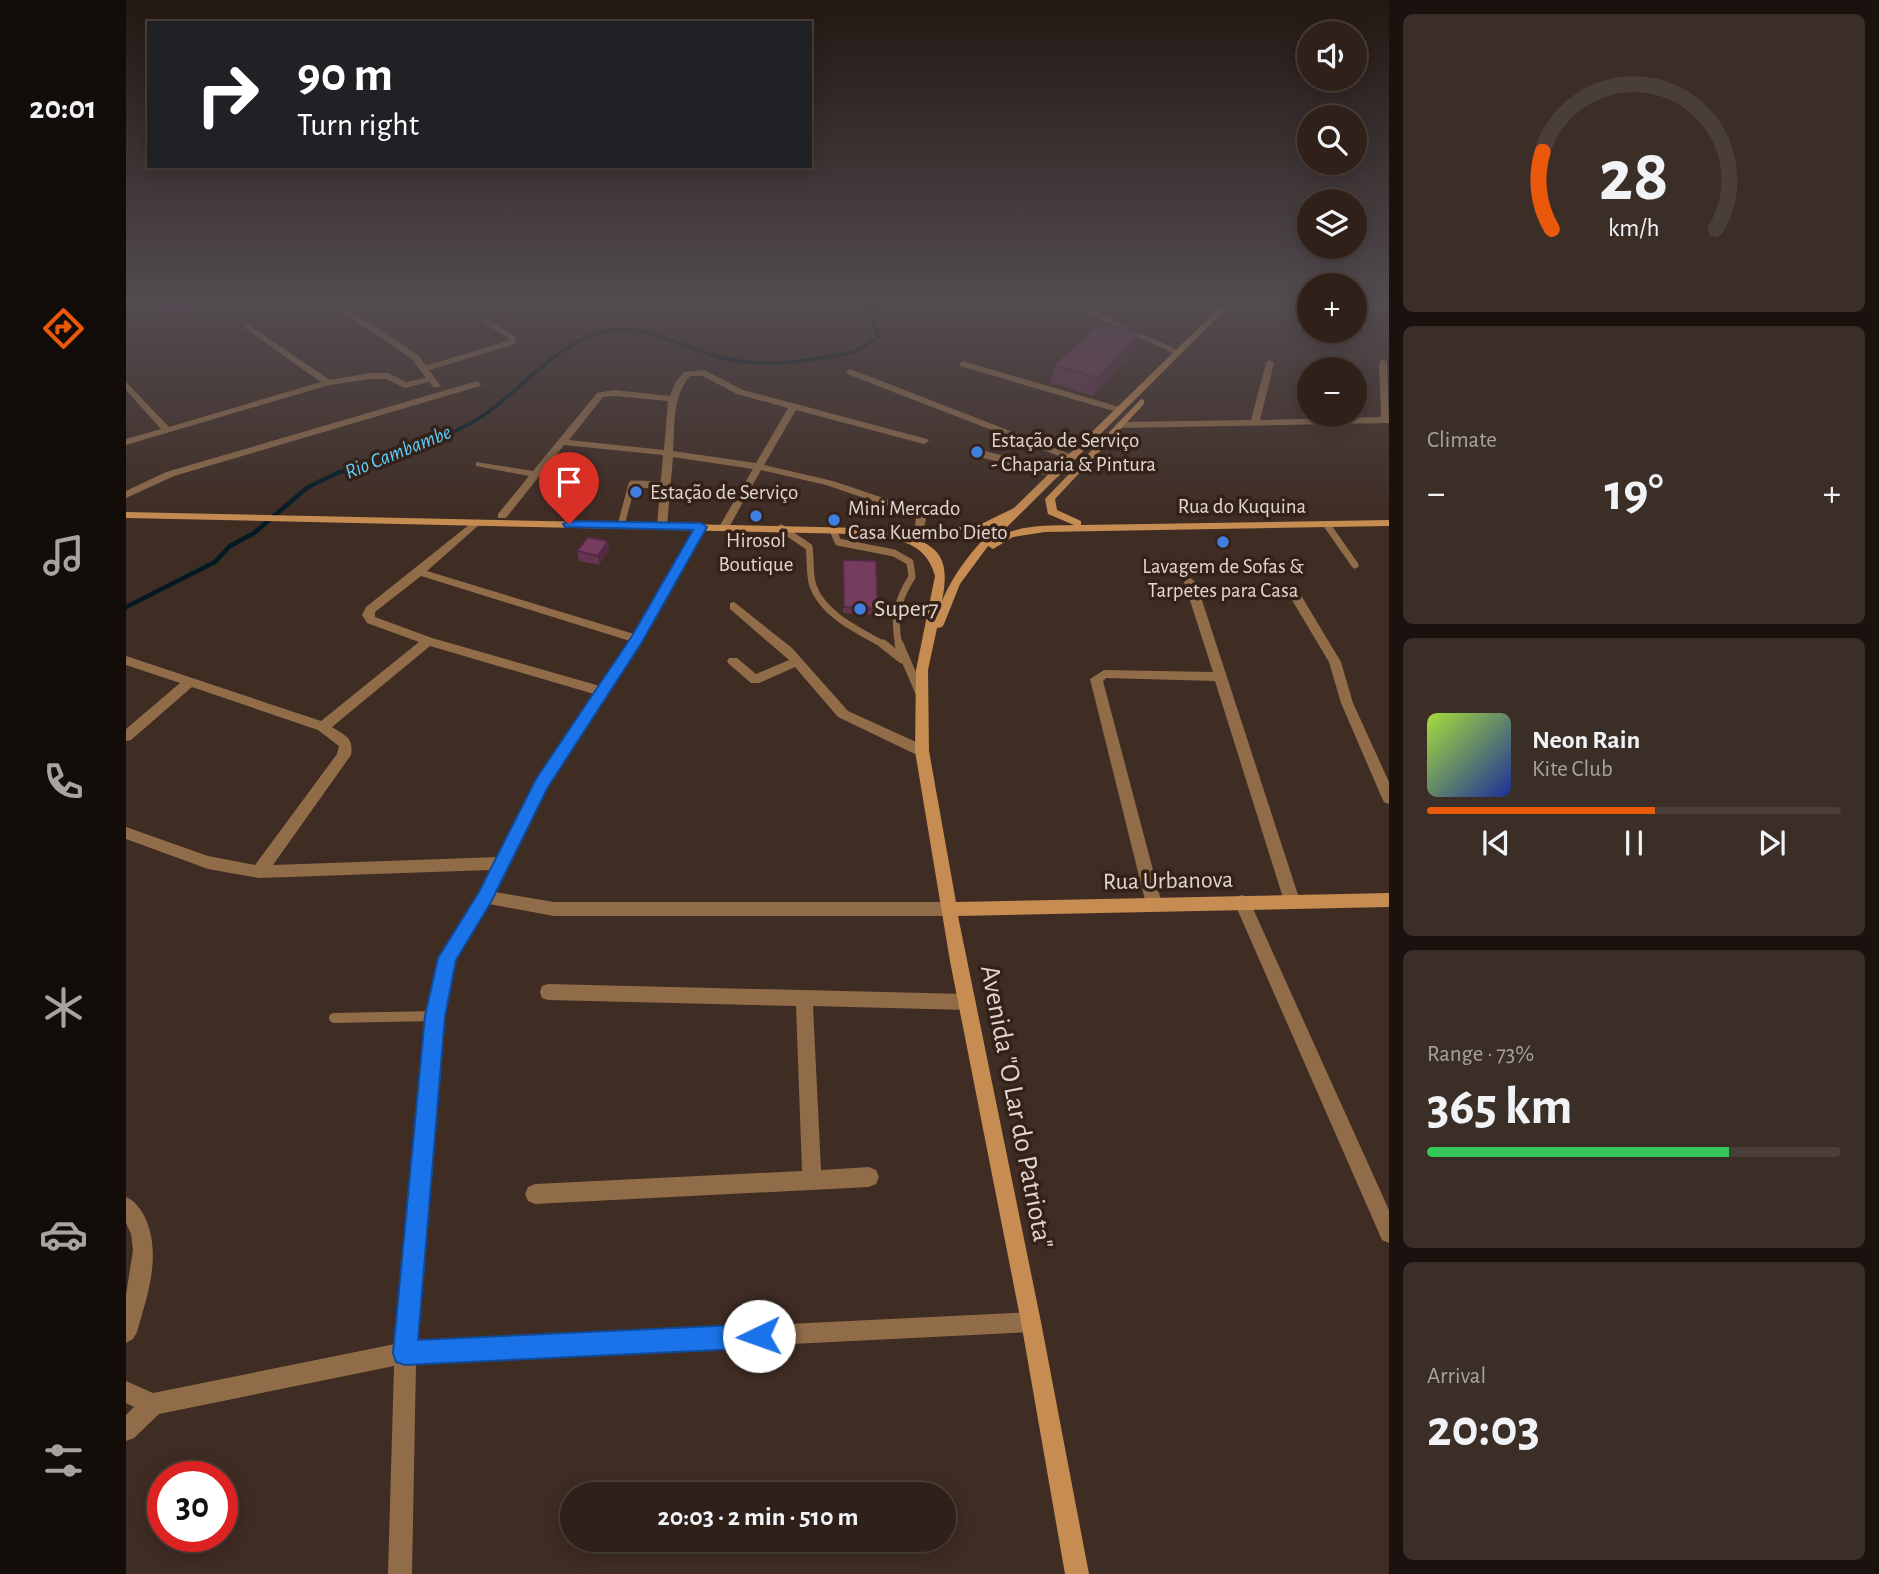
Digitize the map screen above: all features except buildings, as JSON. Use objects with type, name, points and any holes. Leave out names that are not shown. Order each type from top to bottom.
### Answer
[{"type":"main road","name":"Avenida \"O Lar do Patriota\"","points":[[927,649],[955,583],[983,545],[1156,374]]},
{"type":"main road","points":[[1095,526],[1056,516],[1049,509],[1050,499],[1169,374]]},
{"type":"main road","points":[[126,515],[855,531],[975,530],[1016,511]]},
{"type":"main road","name":"Rua do Kuquina","points":[[1095,526],[1389,523]]},
{"type":"main road","name":"Avenida \"O Lar do Patriota\"","points":[[955,583],[1001,538],[1010,534],[1095,526]]},
{"type":"main road","name":"Avenida \"O Lar do Patriota\"","points":[[855,531],[907,538],[925,548],[936,561],[941,576],[920,693],[922,751],[966,1002],[1031,1322],[1077,1574]]},
{"type":"main road","name":"Rua Urbanova","points":[[949,909],[1389,900]]},
{"type":"street","points":[[316,374],[328,383]]},
{"type":"street","points":[[429,374],[443,394]]},
{"type":"street","points":[[662,526],[673,399],[683,378],[692,374]]},
{"type":"street","points":[[702,374],[713,377],[740,392],[923,441]]},
{"type":"street","points":[[856,374],[1072,458]]},
{"type":"street","points":[[999,374],[1120,410]]},
{"type":"street","points":[[1255,422],[1267,374]]},
{"type":"street","points":[[1120,425],[1387,420],[1384,374]]},
{"type":"street","points":[[126,442],[328,383],[370,376],[388,376],[405,385],[432,379]]},
{"type":"street","points":[[126,495],[170,474],[477,384]]},
{"type":"street","points":[[126,385],[167,430]]},
{"type":"street","points":[[502,516],[560,442],[603,393],[673,399]]},
{"type":"street","points":[[724,527],[793,407]]},
{"type":"street","points":[[560,442],[668,452],[759,465],[875,496],[915,512],[921,519],[919,530]]},
{"type":"street","points":[[479,464],[534,474]]},
{"type":"street","points":[[475,523],[370,610],[368,615],[371,620],[428,641],[601,691]]},
{"type":"street","points":[[400,1574],[405,1353],[435,1016],[447,958],[485,897],[542,784],[637,639],[701,527]]},
{"type":"street","points":[[419,572],[637,639]]},
{"type":"street","points":[[1190,582],[1292,901]]},
{"type":"street","points":[[1292,590],[1335,662],[1347,703],[1389,798]]},
{"type":"street","points":[[734,606],[765,630],[797,661],[843,713],[922,751]]},
{"type":"street","points":[[323,727],[428,641]]},
{"type":"street","points":[[126,660],[323,727],[341,738],[346,749],[259,872]]},
{"type":"street","points":[[733,661],[755,680],[797,661]]},
{"type":"street","points":[[1154,904],[1096,679],[1104,674],[1220,677]]},
{"type":"street","points":[[126,736],[190,682]]},
{"type":"street","points":[[126,833],[206,862],[235,870],[259,872],[500,863]]},
{"type":"street","points":[[485,897],[554,909],[949,909]]},
{"type":"street","points":[[1242,902],[1389,1233]]},
{"type":"street","points":[[548,992],[966,1002]]},
{"type":"street","points":[[804,997],[812,1180]]},
{"type":"street","points":[[535,1194],[869,1177]]},
{"type":"street","points":[[126,1207],[135,1215],[144,1247],[139,1284],[126,1332]]},
{"type":"street","points":[[126,1430],[153,1404],[405,1353],[1031,1322]]},
{"type":"street","points":[[126,1392],[153,1404]]},
{"type":"lane","points":[[982,454],[1056,474]]},
{"type":"lane","points":[[621,525],[632,484],[666,485]]},
{"type":"lane","points":[[1327,525],[1355,565]]},
{"type":"lane","points":[[781,528],[809,547],[811,582],[817,596],[831,611],[894,651],[904,663],[920,693]]},
{"type":"lane","points":[[832,530],[838,542],[866,550],[887,549],[900,553],[910,562],[912,577],[898,597],[894,617],[904,663]]},
{"type":"lane","points":[[334,1018],[435,1016]]},
{"type":"waterway","name":"Rio Cambambe","points":[[398,454],[471,423],[533,374]]},
{"type":"waterway","name":"Rio Cambambe","points":[[126,607],[215,562],[230,546],[254,533],[308,487],[337,473],[403,452]]},
{"type":"place","name":"Estação de Serviço - Chaparia & Pintura","points":[[977,452]]},
{"type":"place","name":"Estação de Serviço","points":[[636,492]]},
{"type":"place","name":"Hirosol Boutique","points":[[756,516]]},
{"type":"place","name":"Mini Mercado Casa Kuembo Dieto","points":[[834,520]]},
{"type":"place","name":"Lavagem de Sofas & Tarpetes para Casa","points":[[1223,542]]},
{"type":"place","name":"Super7","points":[[860,609]]},
{"type":"route","points":[[569,524],[701,527],[637,639],[542,784],[485,897],[447,958],[435,1016],[405,1353],[759,1336]]}]
